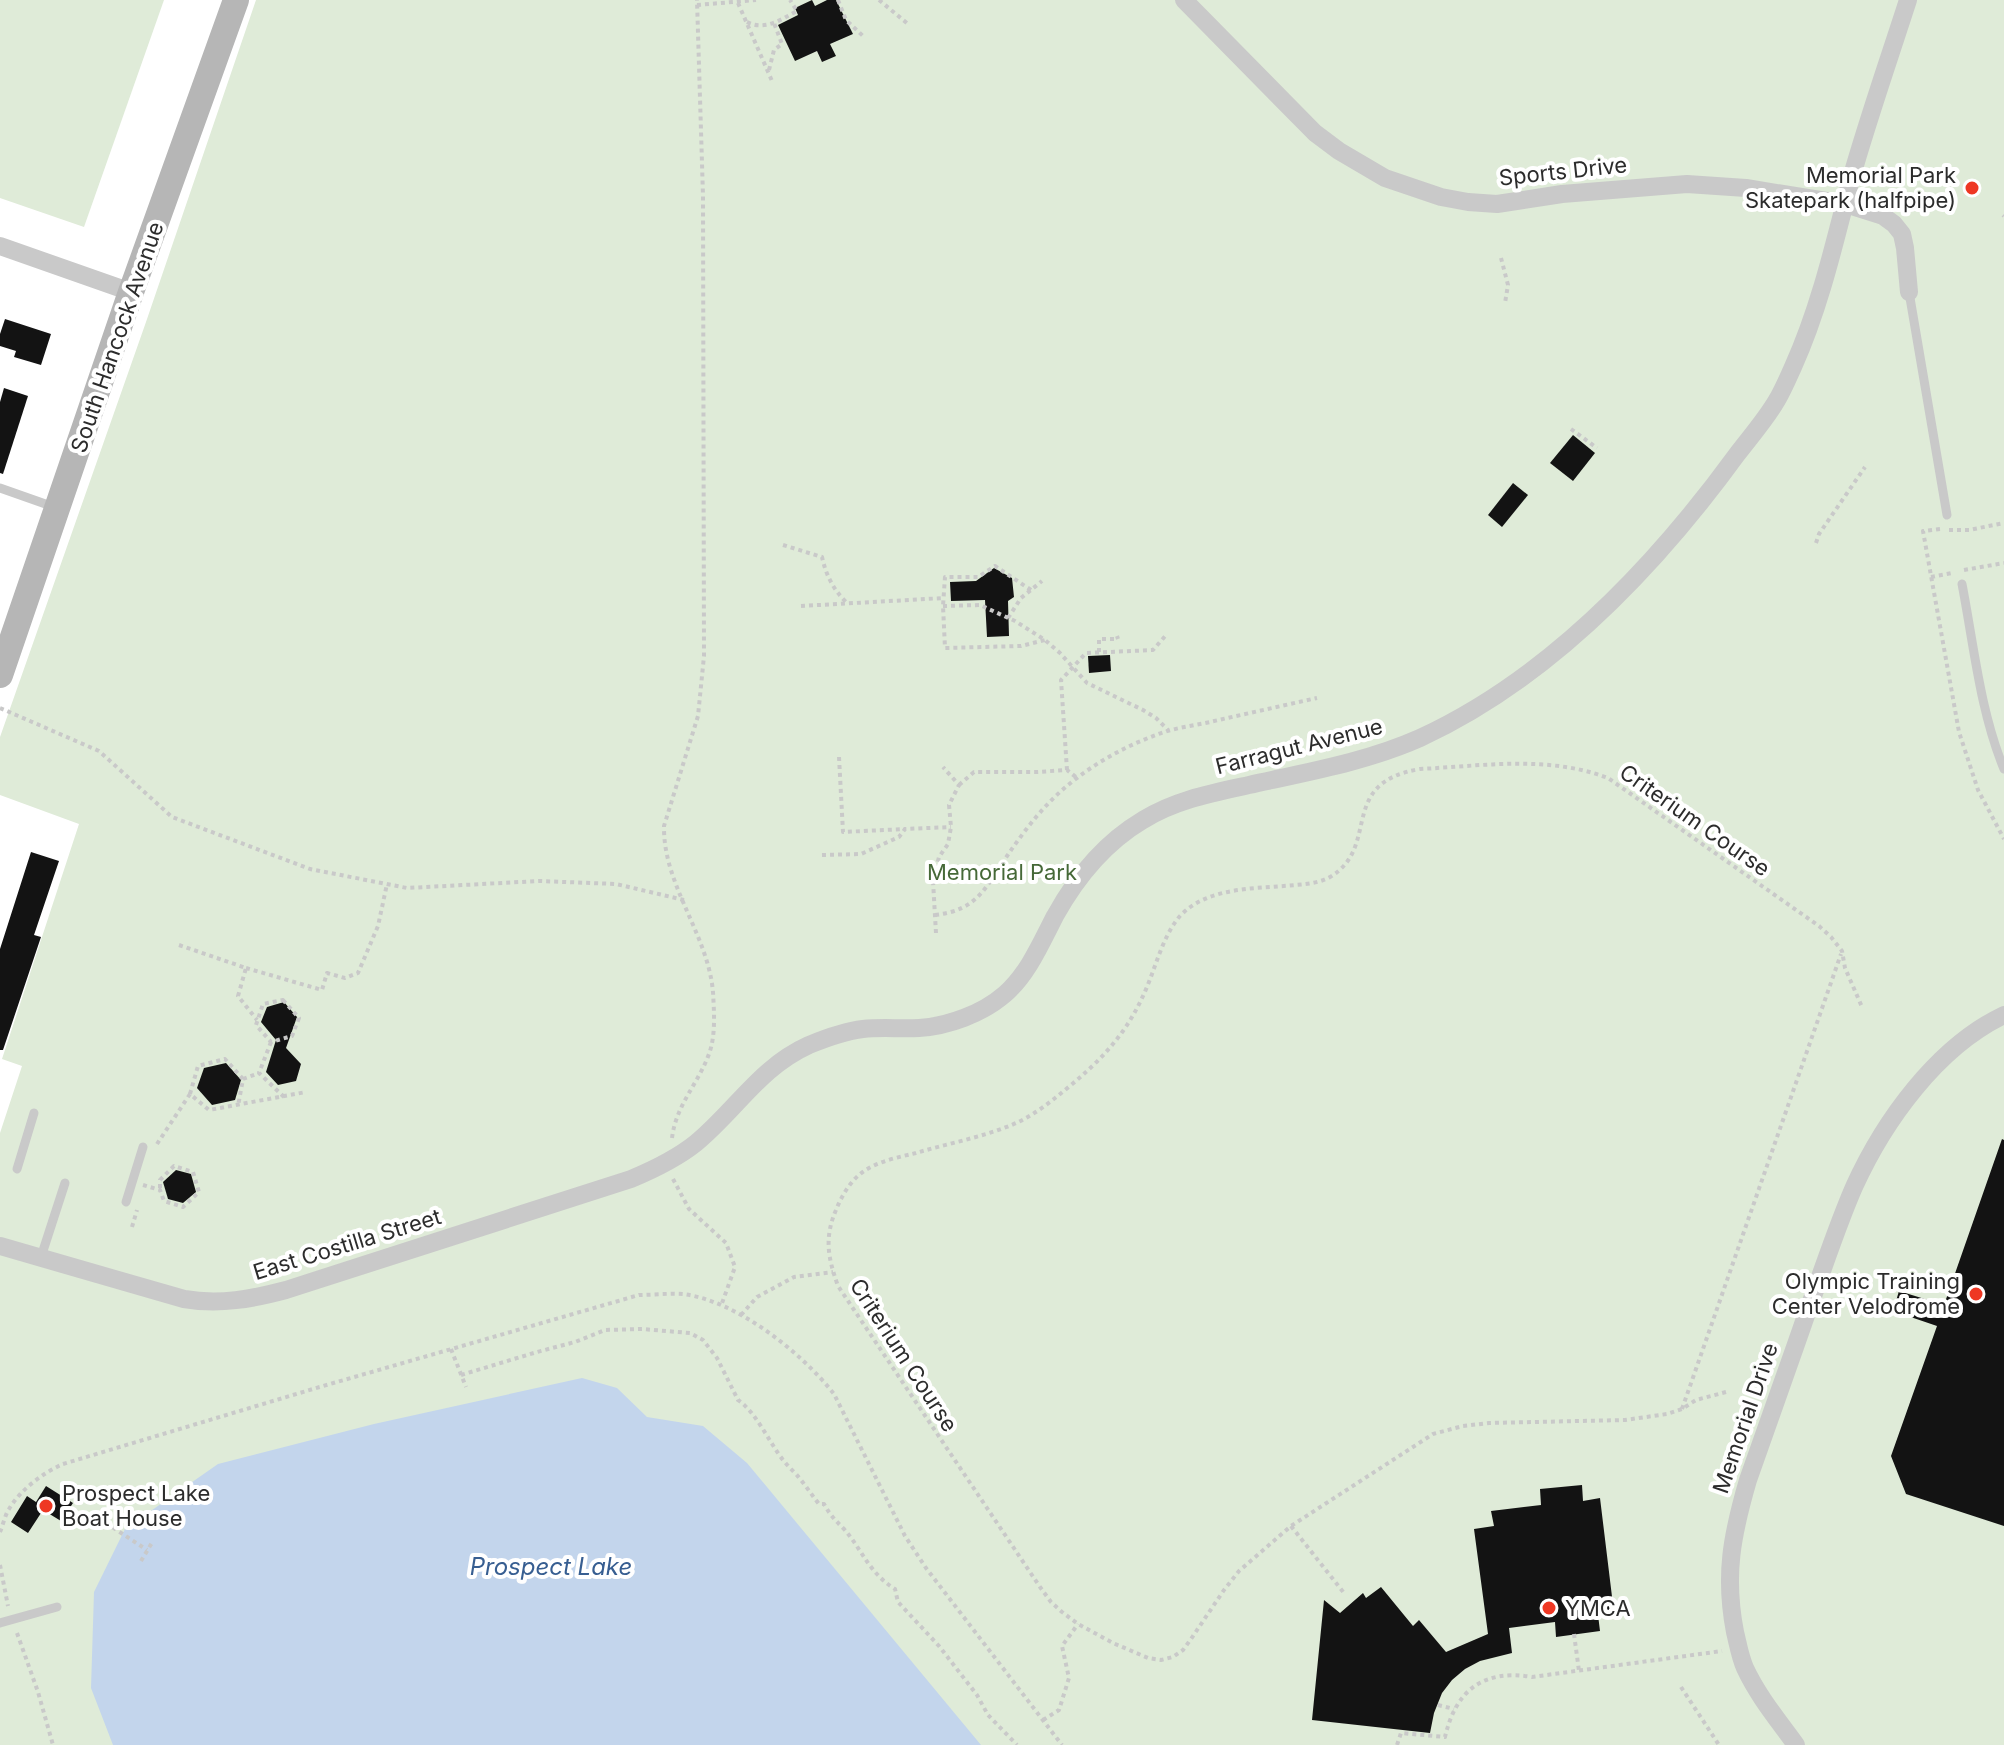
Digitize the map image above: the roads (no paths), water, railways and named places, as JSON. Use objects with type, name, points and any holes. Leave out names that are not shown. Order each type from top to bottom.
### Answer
[{"type":"main road","name":"South Hancock Avenue","points":[[0,675],[131,292],[236,0]]},
{"type":"street","name":"Sports Drive","points":[[1184,0],[1315,133],[1385,178],[1441,197],[1497,204],[1562,194],[1655,186],[1719,185],[1845,204],[1883,216],[1902,234],[1909,292]]},
{"type":"street","name":"Farragut Avenue","points":[[698,1141],[762,1076],[805,1047],[857,1029],[944,1025],[989,1005],[1005,994],[1019,979],[1058,910],[1085,872],[1111,842],[1147,817],[1191,798],[1330,767],[1404,744],[1471,712],[1546,659],[1605,607],[1707,496],[1777,401],[1808,331],[1852,175],[1908,0]]},
{"type":"street","points":[[0,246],[131,292]]},
{"type":"street","name":"Memorial Drive","points":[[1796,1745],[1756,1689],[1743,1665],[1730,1605],[1730,1549],[1736,1522],[1748,1480],[1849,1199],[1878,1142],[1942,1059],[1963,1040],[2004,1015]]},
{"type":"street","name":"East Costilla Street","points":[[0,1246],[184,1299],[228,1302],[257,1298],[631,1179],[674,1159],[698,1141]]},
{"type":"lane","points":[[1909,292],[1947,515]]},
{"type":"lane","points":[[0,488],[57,508]]},
{"type":"lane","points":[[1962,584],[1984,703],[2004,769]]},
{"type":"lane","points":[[17,1169],[34,1113]]},
{"type":"lane","points":[[126,1202],[143,1147]]},
{"type":"lane","points":[[41,1257],[65,1183]]},
{"type":"lane","points":[[0,1623],[57,1607]]},
{"type":"water","name":"Prospect Lake","points":[[582,1378],[617,1388],[647,1417],[703,1426],[747,1463],[981,1745],[113,1745],[91,1688],[94,1592],[125,1529],[218,1464],[374,1424]]},
{"type":"place","name":"Memorial Park Skatepark (halfpipe)","points":[[1972,188]]},
{"type":"place","name":"Olympic Training Center Velodrome","points":[[1976,1294]]},
{"type":"place","name":"Prospect Lake Boat House","points":[[46,1506]]},
{"type":"place","name":"YMCA","points":[[1549,1608]]},
{"type":"park label","name":"Memorial Park","points":[[1002,872]]}]
